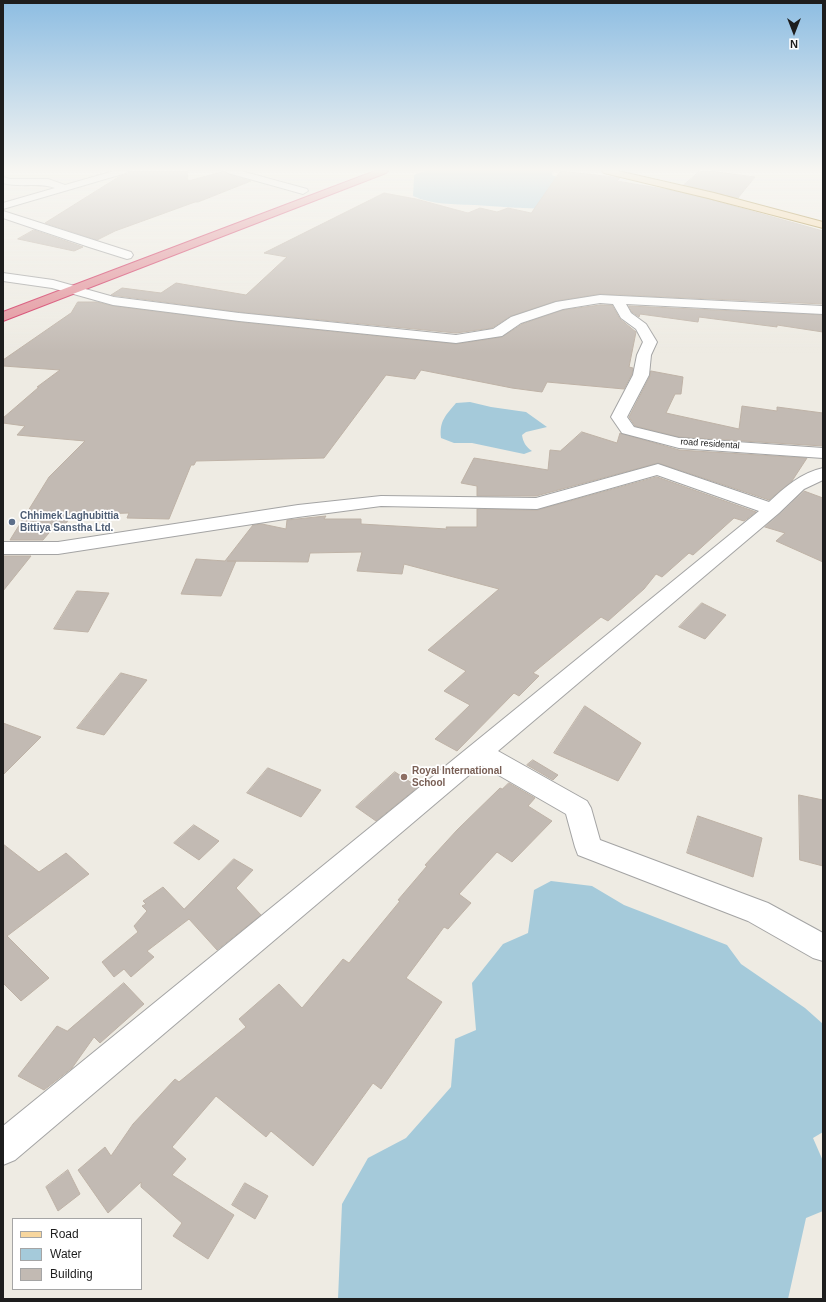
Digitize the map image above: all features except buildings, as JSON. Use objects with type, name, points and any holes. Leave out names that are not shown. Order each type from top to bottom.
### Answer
[{"type":"highway","points":[[3,316],[71,284],[215,232]]},
{"type":"highway","points":[[112,260],[130,253]]},
{"type":"highway","points":[[32,292],[53,284]]},
{"type":"street","points":[[55,232],[93,245],[130,253]]},
{"type":"street","points":[[3,277],[53,284],[71,284],[112,301],[239,317],[456,339],[498,333],[516,320],[561,305],[600,300],[823,310]]},
{"type":"street","name":"road residental","points":[[618,301],[626,315],[640,327],[650,342],[644,355],[641,375],[619,417],[628,430],[679,443],[823,453]]},
{"type":"street","points":[[3,548],[58,548],[298,511],[381,501],[537,504],[658,469],[772,509]]},
{"type":"street","points":[[3,1148],[772,509],[798,485],[823,473]]},
{"type":"street","points":[[479,752],[578,808],[588,847],[758,912],[823,948]]},
{"type":"water","points":[[470,402],[491,407],[526,412],[547,427],[526,432],[522,435],[525,444],[532,451],[524,454],[472,443],[454,443],[441,438],[442,423],[449,411],[456,403]]},
{"type":"water","points":[[551,881],[592,886],[624,905],[727,945],[741,964],[805,1008],[823,1024],[823,1132],[813,1138],[823,1161],[823,1211],[806,1218],[788,1299],[338,1299],[342,1204],[368,1158],[406,1138],[451,1087],[455,1039],[476,1030],[472,983],[503,944],[528,933],[534,890]]},
{"type":"place","name":"Chhimek Laghubittia Bittiya Sanstha Ltd.","points":[[12,522]]},
{"type":"place","name":"Royal International School","points":[[404,777]]}]
